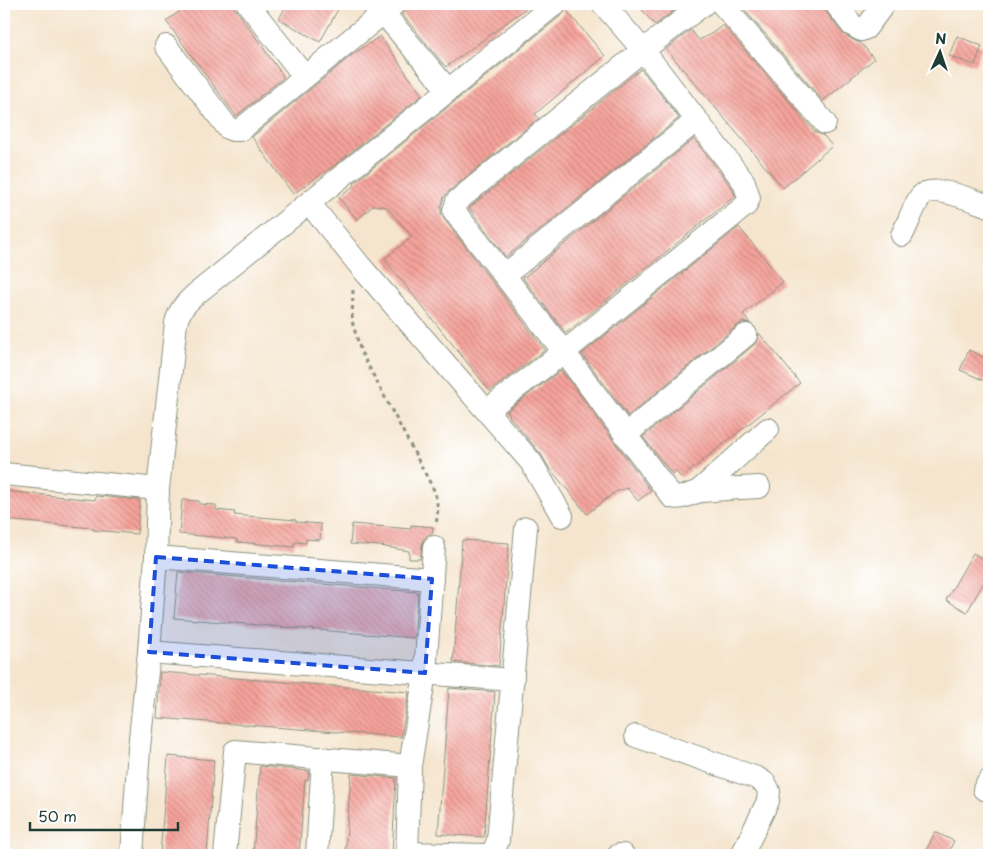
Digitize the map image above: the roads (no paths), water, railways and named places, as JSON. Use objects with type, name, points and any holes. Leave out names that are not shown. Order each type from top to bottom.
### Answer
[{"type":"street","points":[[248,4],[304,76]]},
{"type":"street","points":[[132,855],[139,748],[156,557],[158,489],[176,323],[180,311],[191,299],[555,4]]},
{"type":"street","points":[[487,410],[564,352],[748,201],[749,193],[744,182],[643,50],[603,4]]},
{"type":"street","points":[[704,4],[643,50],[457,201],[454,211],[564,352],[672,496],[678,498],[686,497],[699,491],[768,429]]},
{"type":"street","points":[[722,4],[825,123]]},
{"type":"street","points":[[836,4],[852,25],[861,30],[866,28],[884,4]]},
{"type":"street","points":[[166,46],[228,128],[240,130],[384,6],[448,90]]},
{"type":"street","points":[[505,275],[698,120]]},
{"type":"street","points":[[902,236],[921,196],[929,191],[942,191],[989,206]]},
{"type":"street","points":[[309,203],[361,267],[531,462],[562,516]]},
{"type":"street","points":[[625,435],[746,335]]},
{"type":"street","points":[[4,474],[158,489]]},
{"type":"street","points":[[699,491],[759,487]]},
{"type":"street","points":[[434,547],[424,673],[410,766],[408,854],[485,855],[490,854],[495,849],[498,840],[526,528]]},
{"type":"street","points":[[156,557],[432,579]]},
{"type":"street","points":[[149,652],[513,680]]},
{"type":"street","points":[[636,736],[720,764],[765,783],[769,791],[768,801],[742,855]]},
{"type":"street","points":[[225,855],[235,751],[410,766]]},
{"type":"street","points":[[317,855],[323,758]]},
{"type":"street","points":[[619,855],[624,855]]}]
